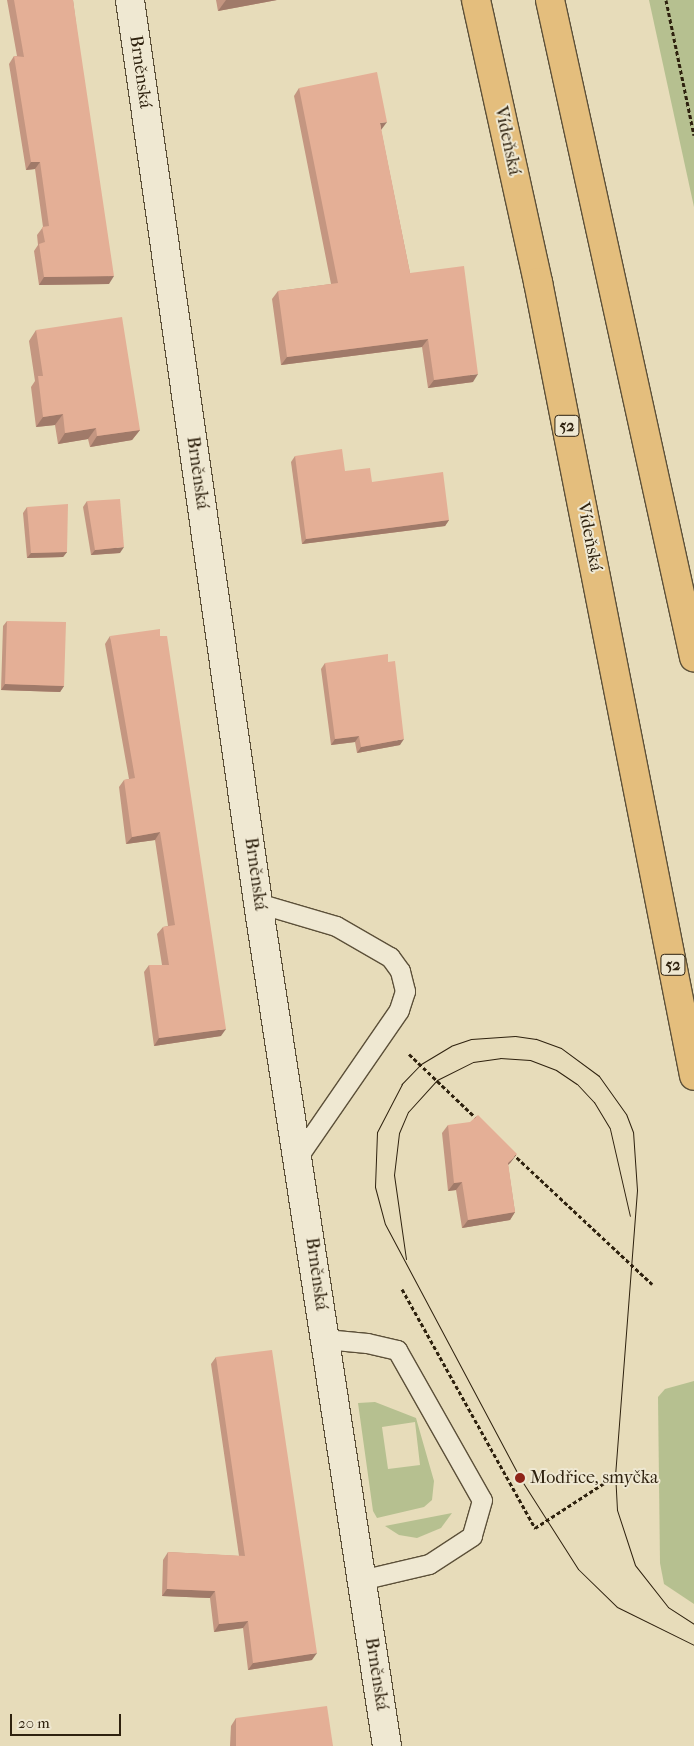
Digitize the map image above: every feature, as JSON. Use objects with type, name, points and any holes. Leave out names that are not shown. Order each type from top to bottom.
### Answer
[{"type":"highway","name":"Vídeňská","points":[[476,0],[540,292],[694,1076]]},
{"type":"highway","points":[[550,0],[694,657]]},
{"type":"street","name":"Brněnská","points":[[130,0],[258,902],[299,1155],[387,1746]]},
{"type":"lane","points":[[258,902],[336,926],[390,957],[400,971],[405,991],[399,1010],[299,1155]]},
{"type":"lane","points":[[325,1339],[368,1343],[397,1350],[482,1500],[472,1536],[429,1564],[361,1580]]},
{"type":"path","points":[[666,0],[694,135]]},
{"type":"path","points":[[409,1054],[480,1121]]},
{"type":"path","points":[[508,1149],[652,1284]]},
{"type":"path","points":[[402,1289],[535,1528],[615,1476],[639,1475]]},
{"type":"green space","points":[[649,0],[694,0],[694,207]]},
{"type":"green space","points":[[694,1381],[694,1604],[664,1584],[660,1563],[658,1397],[665,1389]]},
{"type":"green space","points":[[375,1402],[416,1418],[434,1481],[432,1500],[424,1507],[377,1518],[373,1511],[358,1403]],"holes":[[[415,1422],[420,1465],[388,1469],[382,1427]]]},
{"type":"green space","points":[[452,1513],[441,1528],[417,1538],[399,1535],[385,1526]]},
{"type":"building","points":[[14,0],[73,0],[114,276],[44,277],[39,244],[45,242],[42,227],[49,226],[40,162],[31,162],[14,56],[24,57]]},
{"type":"building","points":[[377,72],[387,122],[380,123],[410,273],[464,266],[478,374],[434,380],[428,339],[287,357],[278,291],[338,283],[299,88]]},
{"type":"building","points":[[122,317],[140,430],[97,436],[96,428],[65,433],[63,414],[43,417],[38,376],[43,376],[36,330]]},
{"type":"building","points":[[342,449],[345,471],[370,468],[372,482],[443,472],[449,520],[306,539],[295,456]]},
{"type":"building","points":[[120,499],[124,547],[95,550],[87,501]]},
{"type":"building","points":[[68,504],[67,552],[31,553],[27,507]]},
{"type":"building","points":[[7,621],[66,622],[64,686],[5,684]]},
{"type":"building","points":[[160,629],[160,636],[167,636],[226,1029],[159,1038],[149,965],[169,965],[163,927],[175,925],[160,832],[132,837],[124,780],[135,778],[110,636]]},
{"type":"building","points":[[388,654],[388,662],[395,661],[404,739],[361,747],[359,736],[335,739],[325,663]]},
{"type":"building","points":[[478,1115],[517,1154],[508,1163],[515,1212],[468,1220],[462,1182],[454,1183],[448,1125],[470,1122]]},
{"type":"building","points":[[272,1350],[317,1653],[253,1663],[248,1621],[219,1624],[215,1591],[167,1589],[168,1552],[245,1556],[216,1357]]},
{"type":"building","points":[[327,1706],[333,1746],[236,1746],[236,1718]]},
{"type":"tram line","points":[[694,1624],[668,1607],[635,1565],[617,1510],[615,1476],[637,1190],[633,1132],[626,1114],[599,1076],[561,1048],[536,1039],[515,1036],[471,1039],[451,1046],[421,1064],[402,1084],[377,1132],[375,1187],[385,1224],[520,1478],[578,1569],[617,1607],[694,1645]]},
{"type":"tram line","points":[[406,1259],[394,1175],[399,1133],[408,1112],[437,1080],[473,1062],[500,1058],[530,1060],[556,1070],[577,1084],[594,1102],[610,1129],[630,1216]]},
{"type":"place","name":"Modřice, smyčka","points":[[520,1478]]}]
